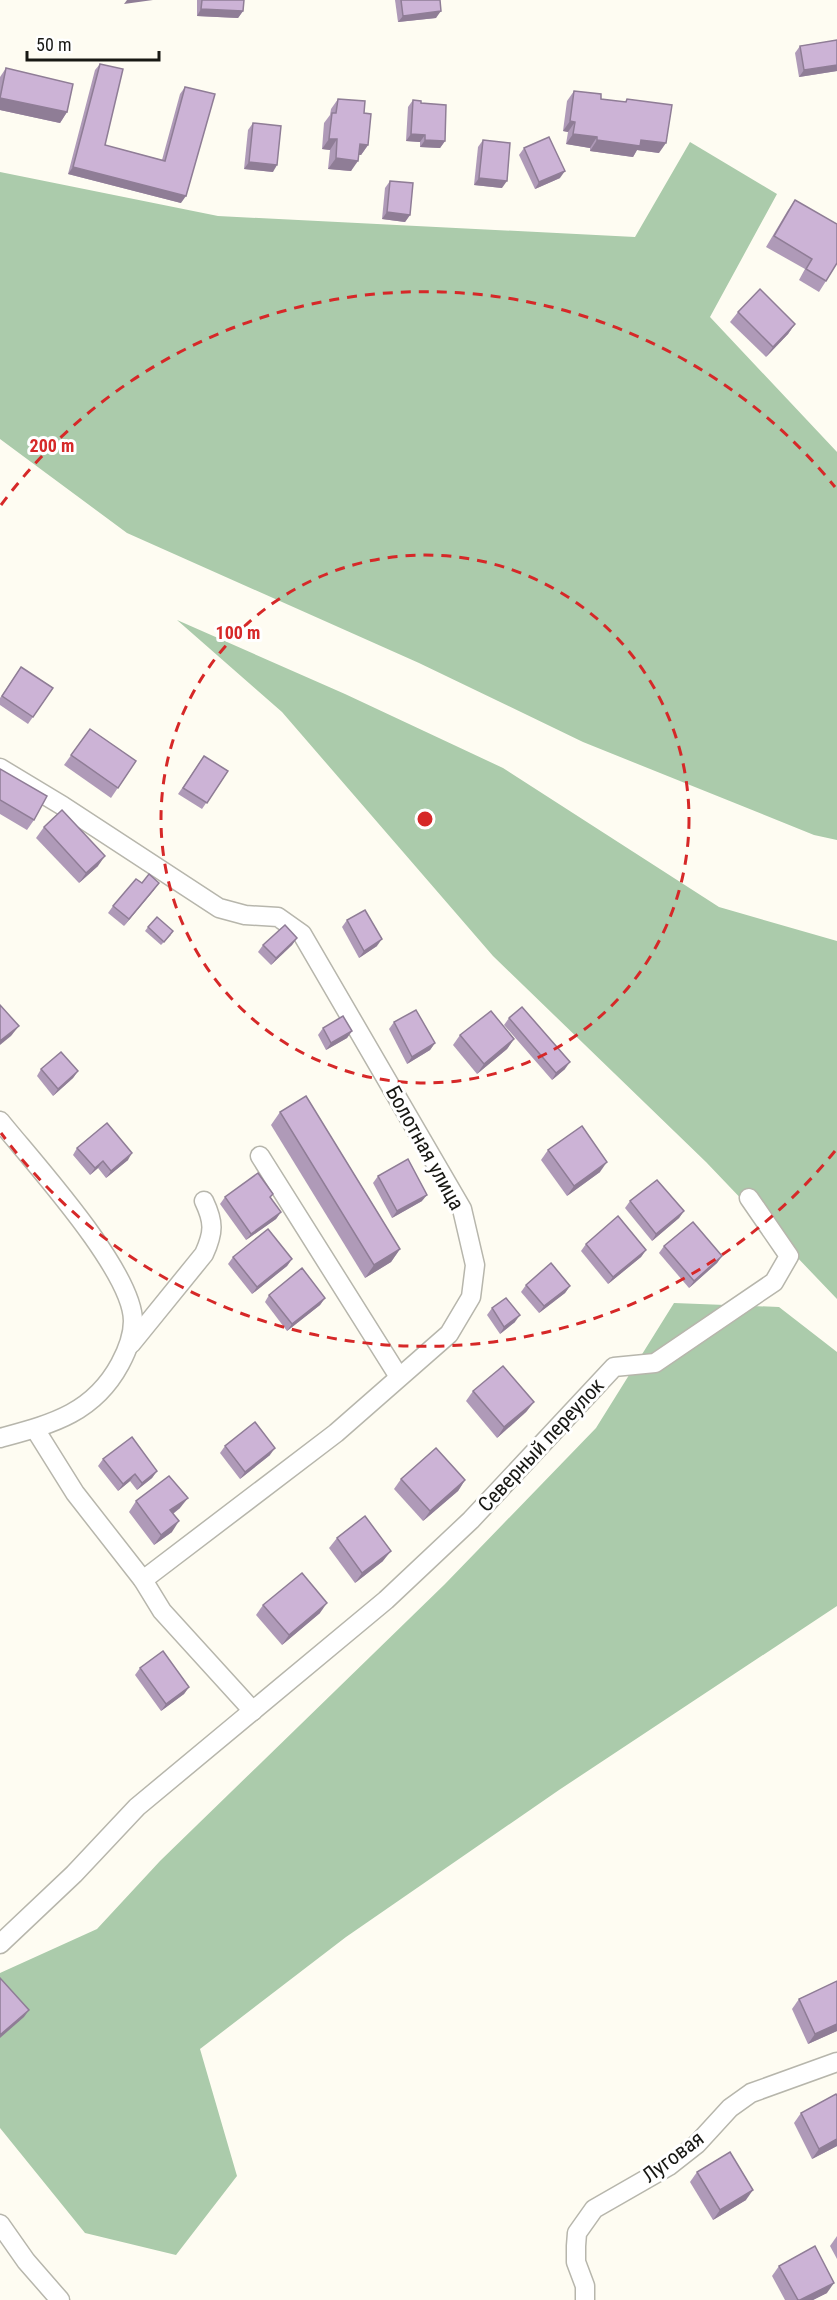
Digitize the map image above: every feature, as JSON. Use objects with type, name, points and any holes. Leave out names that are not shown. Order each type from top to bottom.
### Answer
[{"type":"street","name":"Болотная улица","points":[[0,768],[63,806],[219,908],[245,915],[278,917],[302,934],[462,1209],[475,1265],[471,1297],[449,1334],[336,1433],[143,1580]]},
{"type":"street","points":[[0,1121],[104,1250],[128,1297],[134,1320],[129,1347]]},
{"type":"street","points":[[260,1156],[399,1377]]},
{"type":"street","name":"Северный переулок","points":[[253,1712],[386,1600],[471,1520],[614,1367],[655,1364],[774,1282],[789,1256],[749,1198]]},
{"type":"street","points":[[0,1438],[35,1429],[79,1411],[101,1392],[129,1347],[204,1254],[212,1238],[212,1218],[204,1201]]},
{"type":"street","points":[[0,1944],[74,1874],[137,1807],[253,1712],[162,1611],[143,1580],[75,1493],[35,1429]]},
{"type":"street","name":"Луговая","points":[[585,2300],[585,2286],[576,2262],[577,2233],[594,2209],[669,2166],[697,2144],[730,2108],[751,2093],[837,2062]]},
{"type":"street","points":[[0,2223],[26,2261],[60,2300]]},
{"type":"green space","points":[[690,142],[777,194],[710,317],[837,452],[837,840],[814,835],[583,742],[419,663],[127,533],[0,439],[0,172],[218,216],[635,237]]},
{"type":"green space","points":[[177,620],[345,694],[503,768],[719,907],[837,941],[837,1299],[706,1162],[493,956],[282,712]]},
{"type":"green space","points":[[674,1303],[779,1307],[837,1352],[837,1606],[559,1790],[346,1937],[200,2049],[237,2176],[176,2255],[85,2233],[0,2128],[0,1973],[97,1929],[160,1861],[445,1584],[596,1428]]},
{"type":"building","points":[[202,0],[244,0],[243,11],[201,9]]},
{"type":"building","points":[[401,0],[440,0],[441,11],[403,16]]},
{"type":"building","points":[[837,40],[837,65],[804,70],[800,46]]},
{"type":"building","points":[[100,64],[123,69],[105,145],[165,161],[185,87],[215,94],[186,196],[73,167]]},
{"type":"building","points":[[6,68],[73,84],[67,112],[0,98]]},
{"type":"building","points":[[574,91],[601,94],[601,99],[626,102],[627,99],[672,105],[666,143],[641,140],[640,146],[573,134],[575,122],[570,121]]},
{"type":"building","points":[[338,99],[365,101],[364,113],[371,114],[368,145],[360,144],[358,161],[336,158],[337,139],[329,139],[332,113],[336,113]]},
{"type":"building","points":[[413,100],[446,105],[445,141],[425,140],[425,135],[411,134]]},
{"type":"building","points":[[253,123],[281,126],[277,165],[249,162]]},
{"type":"building","points":[[549,137],[565,171],[539,182],[524,148]]},
{"type":"building","points":[[483,140],[510,143],[507,181],[479,178]]},
{"type":"building","points":[[390,181],[413,183],[410,215],[387,212]]},
{"type":"building","points":[[795,200],[837,224],[837,263],[826,281],[806,269],[812,259],[774,236]]},
{"type":"building","points":[[760,289],[795,324],[773,347],[738,312]]},
{"type":"building","points":[[21,667],[53,688],[33,717],[2,696]]},
{"type":"building","points":[[90,729],[136,761],[118,788],[71,755]]},
{"type":"building","points":[[204,756],[228,771],[207,803],[183,788]]},
{"type":"building","points":[[0,769],[47,796],[34,820],[0,800]]},
{"type":"building","points":[[62,810],[105,856],[86,873],[44,827]]},
{"type":"building","points":[[149,874],[159,883],[129,919],[113,906],[136,879],[142,883]]},
{"type":"building","points":[[365,910],[382,939],[364,951],[347,920]]},
{"type":"building","points":[[157,917],[173,931],[164,942],[148,927]]},
{"type":"building","points":[[285,925],[297,938],[276,958],[263,945]]},
{"type":"building","points":[[0,1005],[19,1026],[0,1041]]},
{"type":"building","points":[[522,1007],[570,1062],[556,1073],[509,1018]]},
{"type":"building","points":[[416,1010],[435,1043],[412,1057],[394,1022]]},
{"type":"building","points":[[491,1011],[514,1039],[484,1064],[460,1035]]},
{"type":"building","points":[[343,1016],[352,1031],[331,1043],[323,1028]]},
{"type":"building","points":[[61,1052],[78,1071],[58,1089],[41,1069]]},
{"type":"building","points":[[306,1096],[400,1249],[374,1265],[280,1112]]},
{"type":"building","points":[[107,1123],[132,1153],[111,1171],[103,1161],[95,1168],[77,1148]]},
{"type":"building","points":[[582,1126],[607,1162],[574,1186],[548,1150]]},
{"type":"building","points":[[408,1159],[427,1195],[397,1211],[378,1176]]},
{"type":"building","points":[[258,1173],[273,1194],[270,1197],[281,1212],[251,1234],[225,1197]]},
{"type":"building","points":[[657,1180],[684,1211],[656,1234],[630,1201]]},
{"type":"building","points":[[618,1216],[646,1250],[613,1277],[586,1244]]},
{"type":"building","points":[[693,1222],[722,1256],[694,1281],[664,1246]]},
{"type":"building","points":[[268,1229],[292,1259],[257,1287],[233,1257]]},
{"type":"building","points":[[551,1263],[570,1286],[544,1306],[526,1285]]},
{"type":"building","points":[[302,1268],[325,1298],[292,1324],[269,1295]]},
{"type":"building","points":[[506,1298],[520,1315],[504,1327],[492,1308]]},
{"type":"building","points":[[503,1366],[534,1402],[504,1427],[473,1391]]},
{"type":"building","points":[[255,1422],[275,1448],[245,1472],[225,1446]]},
{"type":"building","points":[[132,1437],[157,1471],[142,1483],[135,1474],[123,1484],[103,1459]]},
{"type":"building","points":[[436,1448],[465,1480],[430,1511],[401,1479]]},
{"type":"building","points":[[169,1476],[188,1498],[170,1510],[179,1521],[161,1535],[136,1501]]},
{"type":"building","points":[[365,1516],[391,1551],[362,1573],[337,1538]]},
{"type":"building","points":[[302,1573],[327,1603],[289,1635],[263,1605]]},
{"type":"building","points":[[163,1651],[189,1687],[166,1704],[140,1668]]},
{"type":"building","points":[[0,1978],[29,2010],[0,2035]]},
{"type":"building","points":[[837,1981],[837,2024],[815,2034],[799,1999]]},
{"type":"building","points":[[836,2094],[837,2139],[819,2149],[801,2113]]},
{"type":"building","points":[[730,2152],[753,2190],[720,2210],[697,2172]]},
{"type":"building","points":[[815,2246],[834,2283],[798,2300],[779,2266]]}]
